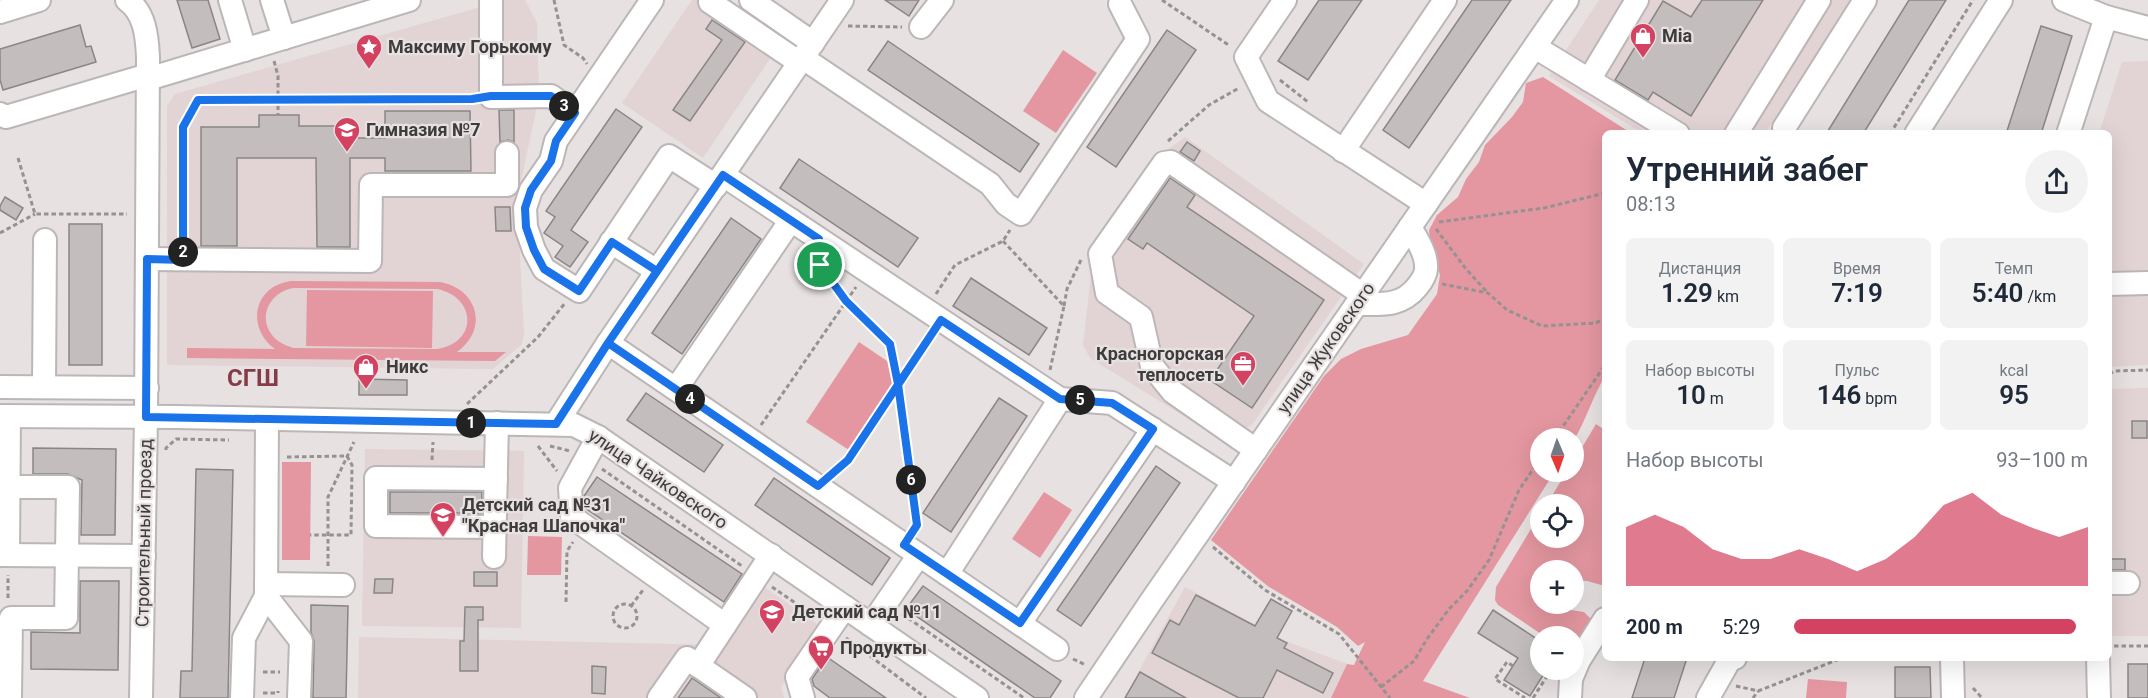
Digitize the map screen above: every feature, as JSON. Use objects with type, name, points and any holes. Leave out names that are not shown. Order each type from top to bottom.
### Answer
[{"type":"street","points":[[0,12],[39,0]]},
{"type":"street","name":"Строительный проезд","points":[[127,0],[142,18],[147,39],[148,77],[147,388],[141,698]]},
{"type":"street","points":[[230,0],[245,50]]},
{"type":"street","points":[[272,0],[278,46]]},
{"type":"street","points":[[0,114],[6,117],[245,50],[278,46],[409,0]]},
{"type":"street","points":[[490,0],[491,96],[551,96],[575,113]]},
{"type":"street","points":[[652,0],[556,141],[551,161],[531,190],[525,208],[526,227],[544,269],[579,291],[669,156],[719,180],[791,220],[1053,394],[1112,403],[1234,482]]},
{"type":"street","points":[[751,0],[806,55]]},
{"type":"street","points":[[556,424],[608,343],[842,0]]},
{"type":"street","points":[[921,27],[942,0]]},
{"type":"street","points":[[1285,0],[1246,57],[1268,101],[1426,204]]},
{"type":"street","points":[[1343,151],[1445,0]]},
{"type":"street","name":"улица Жуковского","points":[[1086,698],[1567,0]]},
{"type":"street","points":[[1589,80],[1637,0]]},
{"type":"street","points":[[1738,130],[1819,0]]},
{"type":"street","points":[[1784,128],[1865,0]]},
{"type":"street","points":[[1919,130],[2000,0]]},
{"type":"street","points":[[2064,0],[2106,17],[2148,28]]},
{"type":"street","points":[[710,2],[806,55],[990,184],[1006,204],[1021,214],[1138,39],[1120,1]]},
{"type":"street","points":[[2069,130],[2106,17]]},
{"type":"street","points":[[1535,47],[1671,130]]},
{"type":"street","points":[[147,259],[370,261],[371,185],[507,185],[507,153]]},
{"type":"street","points":[[1256,450],[1173,392],[1152,366],[1140,317],[1107,293],[1100,255],[1164,163],[1171,162],[1360,299],[1394,303],[1409,297],[1423,280],[1426,266],[1422,248],[1410,227]]},
{"type":"street","points":[[676,389],[791,220]]},
{"type":"street","points":[[44,387],[45,240]]},
{"type":"street","points":[[612,242],[657,271]]},
{"type":"street","points":[[2112,284],[2148,283]]},
{"type":"street","points":[[608,343],[1057,648]]},
{"type":"street","points":[[0,387],[147,388]]},
{"type":"street","points":[[947,574],[1053,394]]},
{"type":"street","points":[[4,416],[9,487],[4,555],[144,556]]},
{"type":"street","name":"улица Чайковского","points":[[4,416],[574,426],[598,437],[977,698]]},
{"type":"street","points":[[250,695],[243,671],[244,638],[266,590],[267,419]]},
{"type":"street","points":[[495,556],[497,423]]},
{"type":"street","points":[[1020,623],[1153,429]]},
{"type":"street","points":[[598,437],[570,488],[572,517],[725,625]]},
{"type":"street","points":[[495,527],[376,526],[376,478],[496,480]]},
{"type":"street","points":[[9,487],[68,487],[66,618],[11,618],[10,698]]},
{"type":"street","points":[[871,625],[886,603],[912,550]]},
{"type":"street","points":[[698,666],[771,555]]},
{"type":"street","points":[[266,590],[335,585]]},
{"type":"street","points":[[266,590],[301,641],[289,672],[299,698]]},
{"type":"street","points":[[803,698],[797,677],[844,607]]},
{"type":"street","points":[[1570,698],[1571,679],[1579,660],[1602,624]]},
{"type":"street","points":[[659,698],[687,658],[745,698]]},
{"type":"street","points":[[1708,698],[1731,661]]},
{"type":"street","points":[[1952,661],[1953,698]]},
{"type":"street","points":[[2098,661],[2099,698]]},
{"type":"path","points":[[554,0],[564,45],[583,58],[597,81]]},
{"type":"path","points":[[1892,130],[1973,0]]},
{"type":"path","points":[[846,26],[921,27]]},
{"type":"path","points":[[278,46],[278,115]]},
{"type":"path","points":[[183,260],[183,127],[198,100],[472,99],[491,96]]},
{"type":"path","points":[[18,158],[35,214]]},
{"type":"path","points":[[1602,194],[1544,208],[1431,223],[1466,269],[1507,310],[1542,326],[1596,323],[1602,320]]},
{"type":"path","points":[[0,233],[35,214],[132,214]]},
{"type":"path","points":[[818,486],[848,460],[898,384],[934,315],[955,266],[1003,241],[1021,214]]},
{"type":"path","points":[[819,239],[820,265],[846,301],[890,344],[898,384],[917,525],[912,550]]},
{"type":"path","points":[[1003,241],[1064,306],[1053,394]]},
{"type":"path","points":[[751,440],[867,271]]},
{"type":"path","points":[[1423,280],[1488,292]]},
{"type":"path","points":[[464,407],[538,337],[576,289]]},
{"type":"path","points":[[1562,428],[1602,369]]},
{"type":"path","points":[[2112,372],[2148,370]]},
{"type":"path","points":[[335,585],[328,535],[328,497],[354,442]]},
{"type":"path","points":[[538,446],[570,488]]},
{"type":"path","points":[[280,457],[347,456]]},
{"type":"path","points":[[310,535],[351,535],[352,465],[347,456]]},
{"type":"path","points":[[1381,687],[1414,661],[1449,609],[1467,591],[1489,560],[1519,490],[1530,474]]},
{"type":"path","points":[[566,602],[567,551],[584,526]]},
{"type":"path","points":[[1198,535],[1266,590],[1340,634],[1390,698]]},
{"type":"path","points":[[4,555],[11,618]]},
{"type":"path","points":[[886,603],[1024,698]]},
{"type":"path","points":[[625,604],[631,606],[637,616],[635,622],[631,626],[619,626],[615,621],[615,610],[625,604]]},
{"type":"path","points":[[2112,646],[2148,646]]},
{"type":"path","points":[[1753,698],[1758,691],[1834,661]]},
{"type":"path","points":[[1513,666],[1507,662],[1495,679],[1525,698]]},
{"type":"path","points":[[243,671],[289,672],[278,693],[250,695]]},
{"type":"path","points":[[1533,698],[1545,680]]},
{"type":"shaded area","name":"Гимназия №7","points":[[505,0],[525,0],[537,23],[539,96],[517,200],[524,334],[522,344],[493,369],[167,365],[167,106],[175,94]]},
{"type":"shaded area","points":[[692,0],[728,0],[784,38],[703,158],[622,103]]},
{"type":"shaded area","points":[[1599,0],[1854,0],[1767,130],[1637,130],[1549,76]]},
{"type":"shaded area","points":[[1063,50],[1097,73],[1056,133],[1023,111]]},
{"type":"shaded area","points":[[2148,61],[2148,365],[2112,367],[2112,130],[2100,130],[2122,62]]},
{"type":"shaded area","points":[[1543,77],[1626,130],[1602,130],[1602,382],[1580,428],[1530,428],[1530,482],[1548,482],[1541,494],[1530,494],[1530,511],[1423,681],[1470,698],[1331,698],[1347,664],[1354,665],[1365,642],[1358,646],[1337,627],[1269,587],[1211,540],[1324,376],[1341,359],[1361,349],[1408,335],[1437,294],[1440,275],[1430,243],[1429,230],[1437,215],[1458,197],[1466,179],[1479,162],[1485,145],[1523,102],[1526,83]]},
{"type":"shaded area","points":[[1185,137],[1364,264],[1251,426],[1239,430],[1229,444],[1090,358],[1083,345],[1094,249],[1163,153]]},
{"type":"shaded area","points":[[291,281],[440,282],[453,286],[463,293],[471,301],[475,311],[476,322],[473,332],[467,343],[457,352],[506,352],[495,361],[187,358],[187,348],[275,349],[266,340],[257,320],[262,299],[278,284]],"holes":[[[294,288],[437,289],[460,301],[467,320],[466,329],[460,338],[450,345],[437,349],[293,348],[274,337],[266,320],[266,313],[273,299],[286,290]]]},
{"type":"shaded area","points":[[307,290],[433,291],[432,348],[306,346]]},
{"type":"shaded area","points":[[859,342],[890,363],[894,382],[849,450],[806,422]]},
{"type":"shaded area","points":[[2148,388],[2148,636],[2112,636],[2112,389]]},
{"type":"shaded area","points":[[1596,424],[1602,428],[1602,585],[1584,581],[1584,560],[1530,560],[1530,614],[1584,614],[1584,612],[1593,621],[1584,634],[1584,626],[1530,627],[1498,605],[1495,600],[1496,587],[1530,531],[1530,548],[1584,548],[1584,494],[1553,494],[1560,482],[1584,482],[1584,444]]},
{"type":"shaded area","name":"Детский сад №31 \"Красная Шапочка\"","points":[[365,449],[524,451],[521,628],[362,626]]},
{"type":"shaded area","points":[[282,462],[311,462],[310,560],[282,560]]},
{"type":"shaded area","points":[[1044,492],[1072,510],[1040,558],[1012,539]]},
{"type":"shaded area","points":[[528,536],[562,537],[561,575],[527,575]]},
{"type":"shaded area","points":[[761,585],[822,627],[781,687],[784,698],[358,698],[359,637],[720,645]]},
{"type":"shaded area","points":[[1185,587],[1288,642],[1347,664],[1331,698],[1124,698]]},
{"type":"shaded area","points":[[1808,679],[1847,682],[1846,698],[1806,698]]},
{"type":"building","points":[[177,0],[208,0],[220,39],[192,48]]},
{"type":"building","points":[[885,0],[919,0],[909,16]]},
{"type":"building","points":[[1319,0],[1362,0],[1308,80],[1278,61]]},
{"type":"building","points":[[1472,0],[1511,0],[1409,148],[1383,130]]},
{"type":"building","points":[[1702,0],[1763,0],[1691,116],[1653,92],[1648,100],[1615,80],[1663,1],[1691,17]]},
{"type":"building","points":[[1909,0],[1946,0],[1865,130],[1828,130]]},
{"type":"building","points":[[712,20],[745,42],[690,121],[673,110],[722,40],[706,29]]},
{"type":"building","points":[[80,25],[86,47],[91,46],[96,62],[3,90],[0,80],[0,49]]},
{"type":"building","points":[[2041,26],[2072,36],[2042,130],[2007,130]]},
{"type":"building","points":[[1167,30],[1196,50],[1116,167],[1087,147]]},
{"type":"building","points":[[888,41],[1039,144],[1020,172],[868,70]]},
{"type":"building","points":[[616,109],[642,127],[571,230],[588,242],[570,267],[555,257],[563,246],[544,233],[555,217],[546,211]]},
{"type":"building","points":[[499,110],[514,110],[514,142],[508,140],[500,142]]},
{"type":"building","points":[[385,111],[470,111],[471,171],[385,171],[385,158],[350,158],[350,247],[317,247],[316,158],[237,158],[237,246],[201,246],[201,127],[259,127],[259,115],[299,115],[299,126],[350,126],[350,138],[385,138]]},
{"type":"building","points":[[1187,142],[1200,151],[1194,161],[1180,152]]},
{"type":"building","points":[[799,159],[918,238],[898,267],[780,188]]},
{"type":"building","points":[[1170,178],[1195,195],[1187,207],[1324,300],[1252,408],[1210,380],[1254,316],[1147,243],[1143,249],[1128,239]]},
{"type":"building","points":[[5,197],[23,208],[16,220],[0,210]]},
{"type":"building","points":[[495,207],[510,207],[511,231],[496,231]]},
{"type":"building","points":[[731,218],[761,239],[682,354],[652,333]]},
{"type":"building","points":[[69,224],[102,224],[102,365],[69,365]]},
{"type":"building","points":[[971,278],[1047,328],[1029,355],[953,306]]},
{"type":"building","points":[[359,379],[407,380],[407,395],[359,395]]},
{"type":"building","points":[[646,393],[723,445],[704,472],[627,420]]},
{"type":"building","points":[[999,398],[1027,416],[951,532],[923,513]]},
{"type":"building","points":[[2132,421],[2147,421],[2147,438],[2132,438]]},
{"type":"building","points":[[33,448],[116,449],[115,535],[81,535],[82,480],[68,474],[33,474]]},
{"type":"building","points":[[1156,466],[1180,483],[1081,626],[1057,610]]},
{"type":"building","points":[[196,469],[233,470],[228,698],[180,698],[181,671],[192,671]]},
{"type":"building","points":[[597,477],[742,574],[724,602],[585,508],[584,496]]},
{"type":"building","points":[[774,478],[890,558],[872,585],[755,505]]},
{"type":"building","points":[[390,492],[482,492],[481,513],[390,513]]},
{"type":"building","points":[[2112,559],[2125,559],[2125,570],[2112,570]]},
{"type":"building","points":[[474,572],[497,572],[497,586],[474,586]]},
{"type":"building","points":[[375,579],[393,579],[392,593],[374,593]]},
{"type":"building","points":[[80,581],[119,581],[118,670],[31,669],[31,632],[80,633]]},
{"type":"building","points":[[923,586],[1061,681],[1050,698],[1035,698],[906,609]]},
{"type":"building","points":[[1196,595],[1255,626],[1271,599],[1292,611],[1277,638],[1287,643],[1284,648],[1333,673],[1323,693],[1277,670],[1263,698],[1239,698],[1152,653],[1170,620],[1179,625]]},
{"type":"building","points":[[311,605],[348,606],[346,698],[313,698],[314,641],[311,632]]},
{"type":"building","points":[[465,607],[483,607],[483,620],[478,620],[478,671],[460,671],[460,641],[464,641]]},
{"type":"building","points":[[1493,610],[1530,634],[1530,680],[1540,680],[1530,696],[1504,680],[1518,658],[1478,633]]},
{"type":"building","points":[[827,657],[886,698],[830,698],[814,686],[812,679]]},
{"type":"building","points":[[1644,661],[1686,661],[1674,698],[1632,698]]},
{"type":"building","points":[[2128,664],[2148,664],[2148,698],[2128,698]]},
{"type":"building","points":[[592,666],[606,667],[605,694],[592,693]]},
{"type":"building","points":[[1895,667],[1930,667],[1931,698],[1895,698]]},
{"type":"building","points":[[1140,672],[1186,698],[1125,698]]},
{"type":"building","points":[[692,678],[721,698],[678,698]]},
{"type":"place","name":"Mia","points":[[1643,59]]},
{"type":"place","name":"Максиму Горькому","points":[[369,70]]},
{"type":"place","name":"Гимназия №7","points":[[347,153]]},
{"type":"place","name":"Красногорская теплосеть","points":[[1243,387]]},
{"type":"place","name":"Никс","points":[[366,390]]},
{"type":"place","name":"Детский сад №31 \"Красная Шапочка\"","points":[[443,538]]},
{"type":"place","name":"Детский сад №11","points":[[772,635]]},
{"type":"place","name":"Продукты","points":[[821,671]]},
{"type":"district","name":"СГШ","points":[[253,378]]},
{"type":"route","points":[[820,265],[819,239],[723,175],[608,343],[556,424],[146,417],[147,259],[183,260],[183,127],[198,100],[472,99],[491,96],[551,96],[575,113],[556,141],[551,161],[531,190],[525,208],[526,227],[544,269],[579,291],[612,242],[657,271],[608,343],[818,486],[848,460],[898,384],[941,320],[1060,399],[1112,403],[1153,429],[1020,623],[904,545],[917,525],[898,384],[890,344],[846,301],[820,265]]}]
